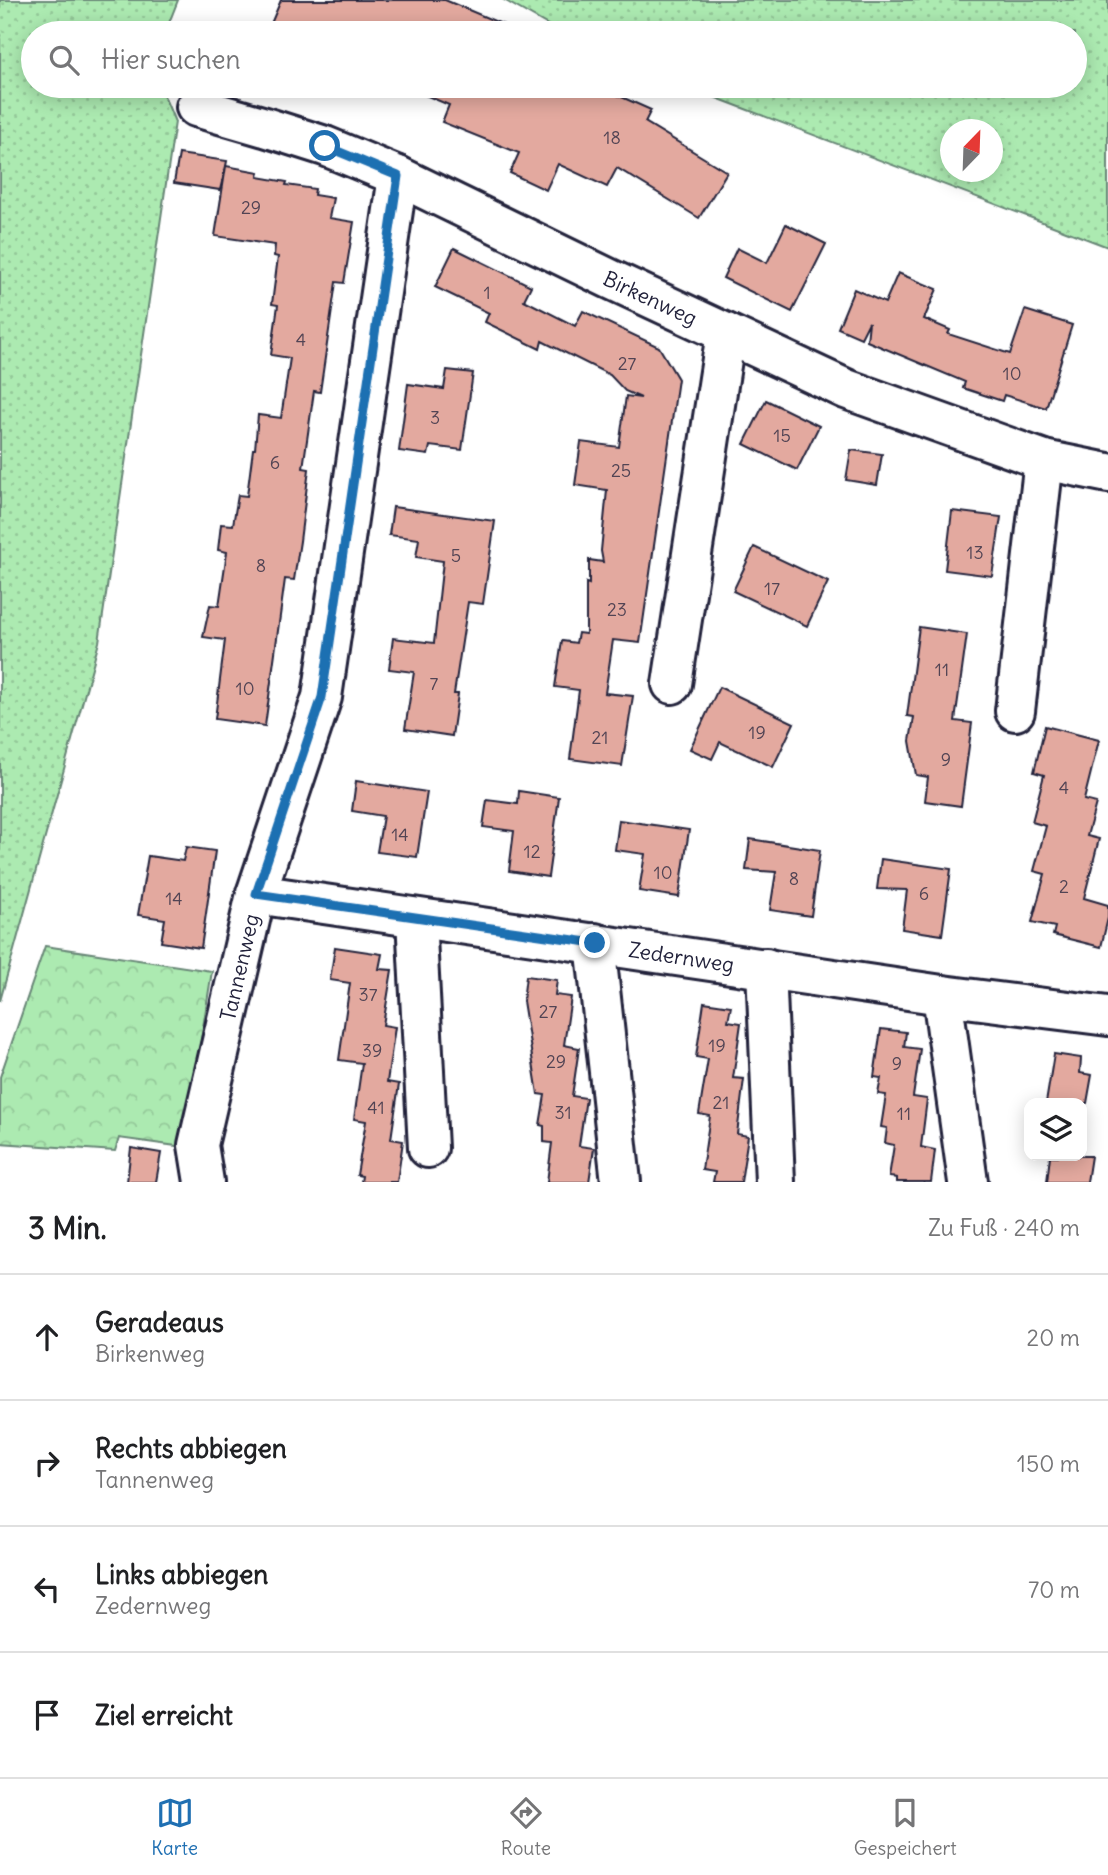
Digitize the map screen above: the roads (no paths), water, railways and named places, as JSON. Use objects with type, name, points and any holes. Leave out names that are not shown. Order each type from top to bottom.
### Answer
[{"type":"street","name":"Birkenweg","points":[[196,107],[325,146],[398,176],[846,389],[1044,460],[1108,473]]},
{"type":"street","name":"Tannenweg","points":[[204,1182],[198,1145],[256,894],[322,697],[398,176]]},
{"type":"street","points":[[672,684],[726,333]]},
{"type":"street","points":[[1015,711],[1044,460]]},
{"type":"street","name":"Zedernweg","points":[[256,894],[942,995],[1108,1016]]},
{"type":"street","points":[[416,918],[428,1148]]},
{"type":"street","points":[[595,943],[621,1182]]},
{"type":"street","points":[[766,968],[775,1182]]},
{"type":"street","points":[[942,995],[968,1182]]}]
